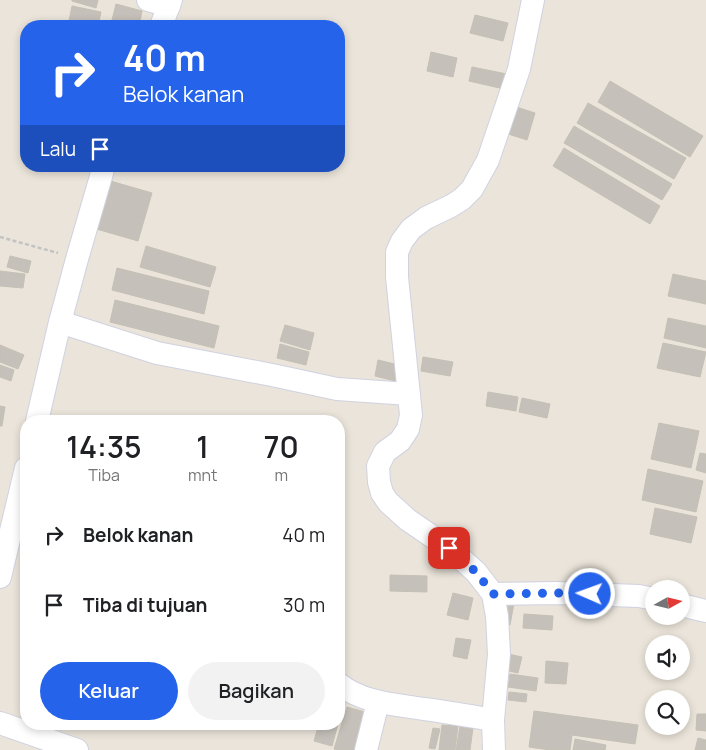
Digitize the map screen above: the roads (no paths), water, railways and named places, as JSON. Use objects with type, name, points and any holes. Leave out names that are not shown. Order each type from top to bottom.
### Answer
[{"type":"street","points":[[148,0],[170,3],[163,20]]},
{"type":"street","points":[[494,750],[493,720],[499,654],[497,616],[493,594],[476,572],[449,548],[408,520],[388,502],[379,482],[378,466],[384,452],[400,441],[408,429],[411,415],[397,277],[397,252],[411,229],[426,218],[462,199],[472,189],[488,160],[519,69],[533,0]]},
{"type":"street","points":[[38,415],[60,322],[102,172]]},
{"type":"street","points":[[60,322],[157,353],[337,389],[409,394]]},
{"type":"street","points":[[0,577],[20,493]]},
{"type":"street","points":[[493,594],[566,594],[645,598]]},
{"type":"street","points":[[690,607],[706,611]]},
{"type":"street","points":[[345,689],[378,702],[493,720]]},
{"type":"street","points":[[366,750],[378,702]]},
{"type":"street","points":[[0,723],[77,750]]}]
